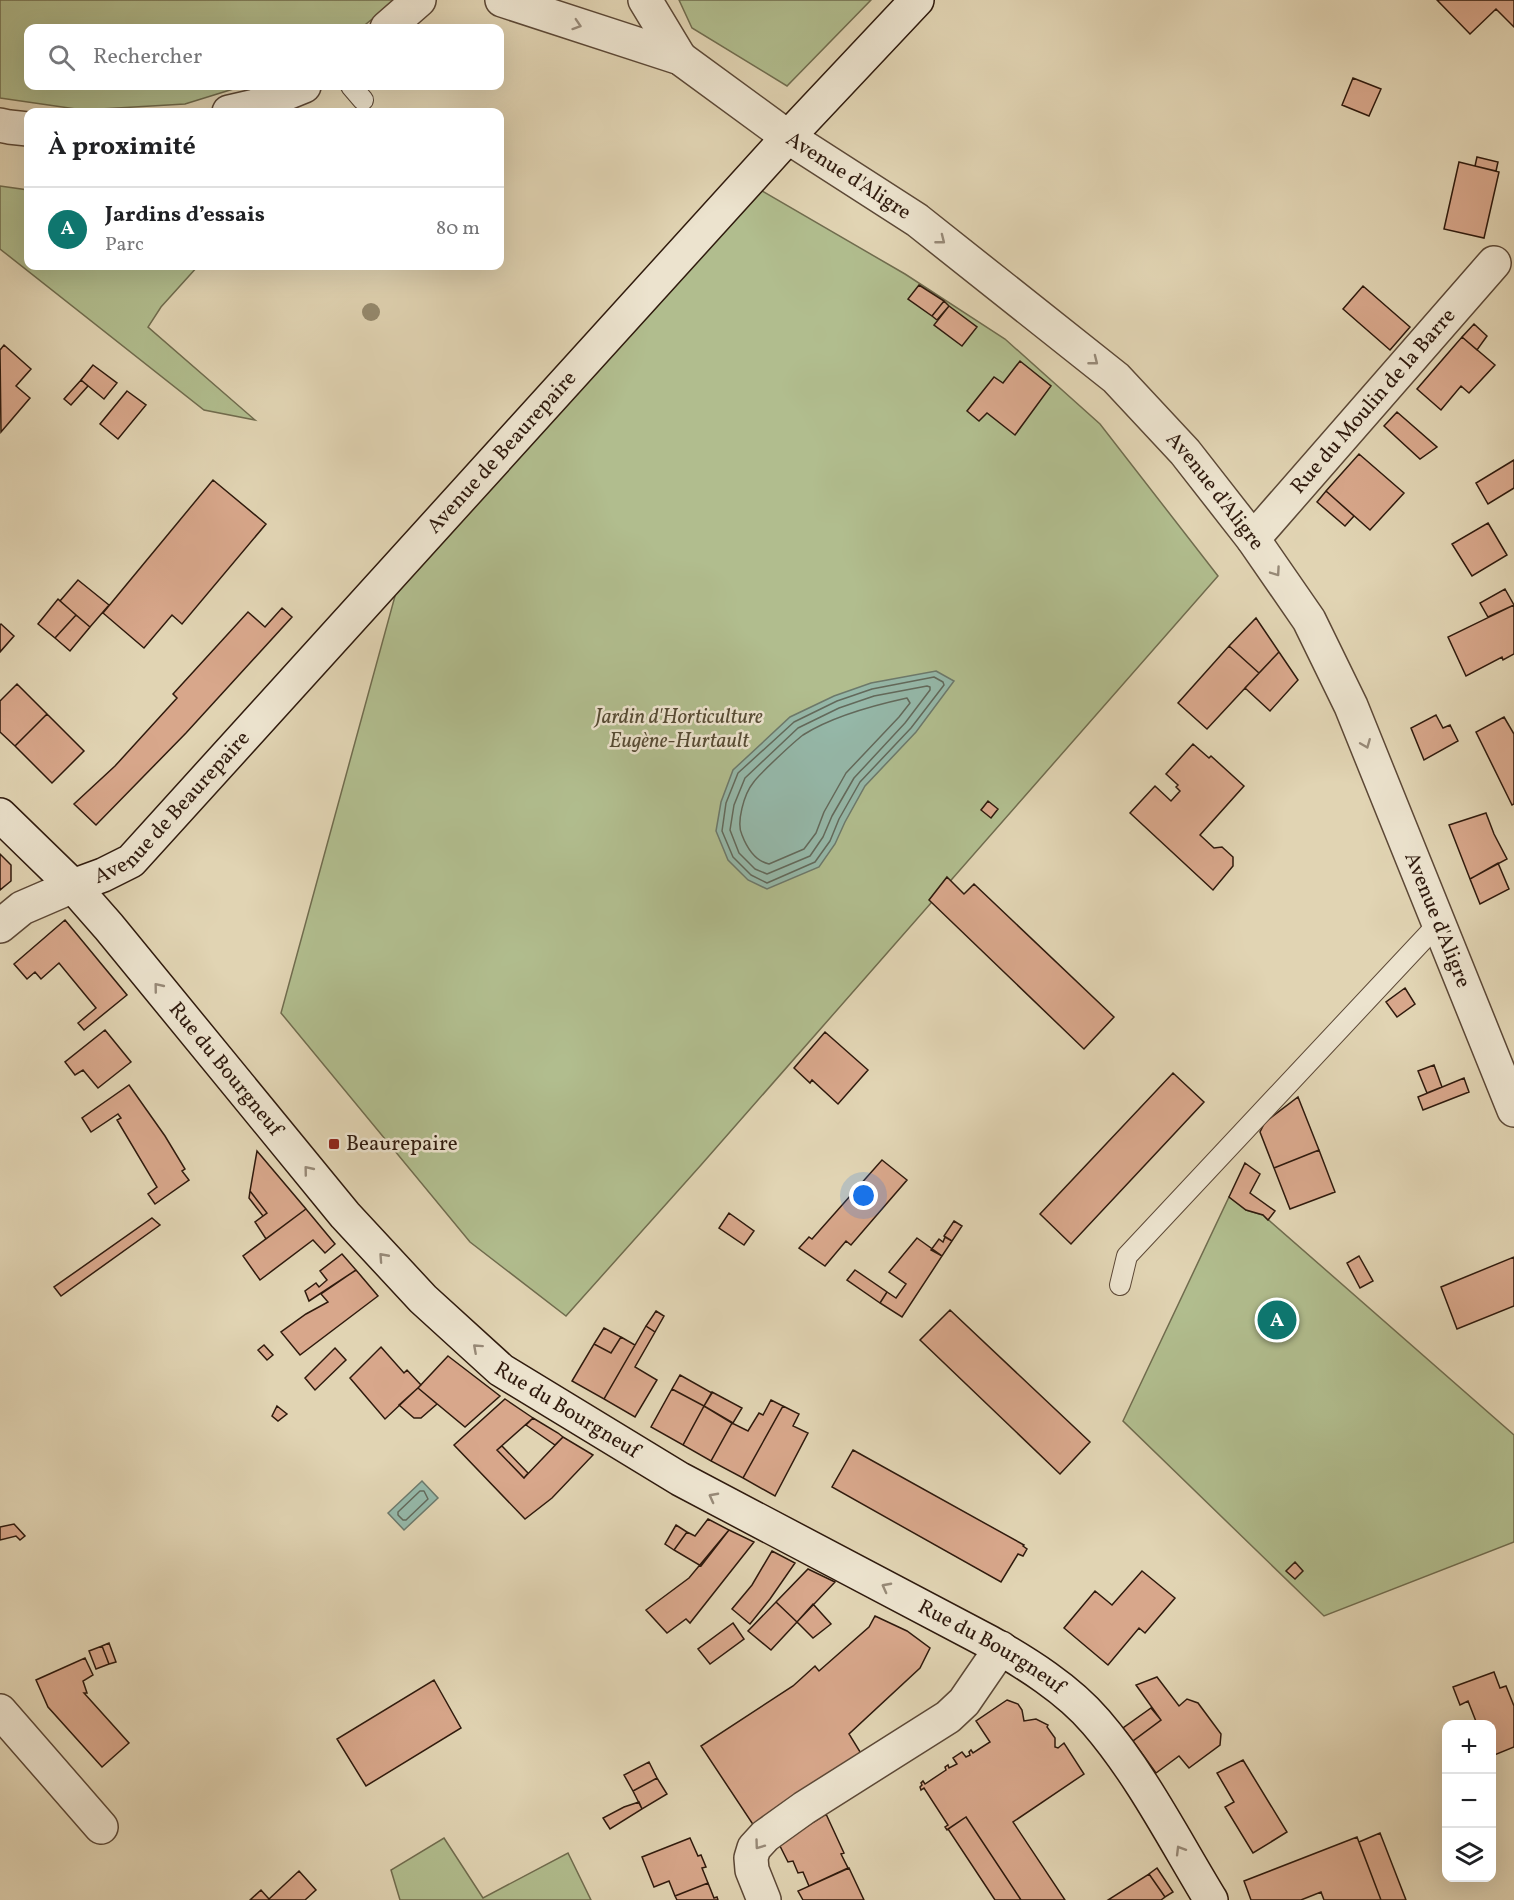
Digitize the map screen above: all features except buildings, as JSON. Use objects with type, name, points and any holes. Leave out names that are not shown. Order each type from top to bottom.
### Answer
[{"type":"street","points":[[392,24],[419,0]]},
{"type":"street","name":"Avenue d'Aligre","points":[[502,0],[680,58],[788,137],[916,220],[1116,378],[1185,452],[1253,539],[1309,620],[1351,706],[1514,1110]]},
{"type":"street","name":"Avenue d'Aligre","points":[[645,0],[680,58]]},
{"type":"street","name":"Avenue de Beaurepaire","points":[[0,926],[22,908],[131,861],[788,137],[917,0]]},
{"type":"street","points":[[247,108],[294,90]]},
{"type":"street","points":[[0,125],[24,129]]},
{"type":"street","name":"Rue du Moulin de la Barre","points":[[1253,539],[1494,263]]},
{"type":"street","name":"Rue du Bourgneuf","points":[[0,815],[73,886],[109,927],[353,1224],[423,1299],[501,1370],[680,1479],[1001,1648],[1053,1683],[1094,1720],[1124,1758],[1211,1900]]},
{"type":"street","points":[[764,1900],[752,1870],[751,1858],[754,1848],[765,1836],[804,1808],[948,1717],[964,1702],[1001,1648]]},
{"type":"street","points":[[0,1711],[101,1827]]},
{"type":"lane","points":[[1120,1285],[1127,1256],[1438,924]]},
{"type":"green space","points":[[0,0],[396,0],[366,24],[24,24],[24,90],[230,90],[185,104],[117,108],[69,108],[0,98]]},
{"type":"green space","points":[[679,0],[871,0],[787,86],[692,28]]},
{"type":"green space","points":[[0,186],[24,189],[24,268],[0,249]]},
{"type":"green space","name":"Jardin d'Horticulture Eugène-Hurtault","points":[[762,191],[905,274],[1005,339],[1100,424],[1218,576],[566,1316],[470,1242],[281,1013],[398,585]]},
{"type":"green space","points":[[27,270],[194,270],[161,307],[148,327],[255,420],[204,410]]},
{"type":"green space","points":[[1229,1197],[1246,1210],[1263,1215],[1514,1435],[1514,1542],[1324,1616],[1123,1421]]},
{"type":"green space","points":[[444,1838],[483,1898],[568,1853],[591,1900],[400,1900],[391,1870]]},
{"type":"water","points":[[936,671],[954,681],[916,732],[865,786],[835,844],[819,867],[767,889],[748,880],[728,860],[716,831],[721,802],[733,770],[790,717],[834,696],[871,683]]},
{"type":"water","points":[[422,1481],[438,1498],[404,1530],[388,1513]]},
{"type":"place","name":"Beaurepaire","points":[[334,1144]]},
{"type":"place","name":"Jardins d’essais","points":[[1277,1320]]}]
